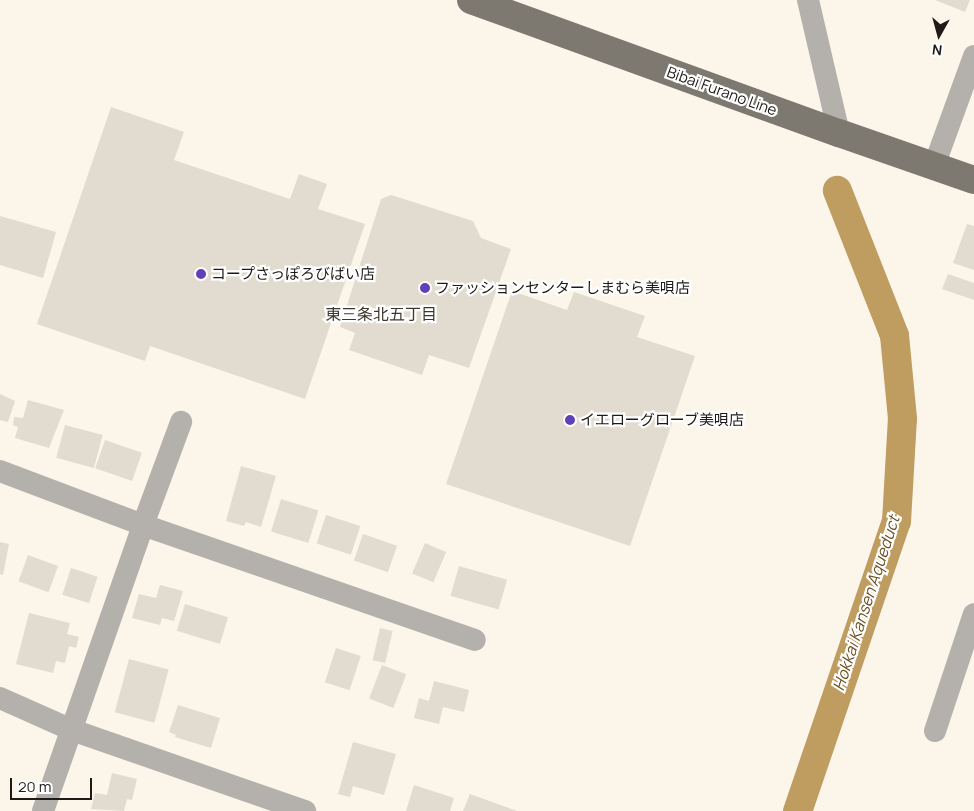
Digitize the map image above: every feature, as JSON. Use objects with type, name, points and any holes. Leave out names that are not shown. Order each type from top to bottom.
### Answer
[{"type":"main road","name":"Bibai Furano Line","points":[[471,0],[838,133],[974,180]]},
{"type":"street","points":[[808,0],[838,133]]},
{"type":"street","points":[[934,166],[974,56]]},
{"type":"street","points":[[43,811],[142,525],[181,422]]},
{"type":"street","points":[[0,471],[142,525],[474,640]]},
{"type":"street","points":[[935,731],[974,614]]},
{"type":"street","points":[[0,698],[72,730],[305,811]]},
{"type":"building","points":[[935,0],[970,0],[965,12]]},
{"type":"building","name":"コープさっぽろびばい店","points":[[111,107],[184,132],[174,160],[290,199],[299,174],[327,184],[318,209],[365,224],[305,399],[150,346],[145,361],[37,324]]},
{"type":"building","name":"ファッションセンターしまむら美唄店","points":[[391,195],[473,221],[481,238],[511,249],[469,368],[429,355],[422,375],[349,350],[355,333],[340,327],[381,199]]},
{"type":"building","points":[[0,216],[56,232],[43,278],[0,265]]},
{"type":"building","points":[[967,224],[974,226],[974,270],[953,263]]},
{"type":"building","points":[[948,274],[974,283],[974,300],[942,289]]},
{"type":"building","name":"イエローグローブ美唄店","points":[[512,291],[567,310],[574,292],[645,316],[637,337],[695,356],[630,546],[446,484]]},
{"type":"building","points":[[0,394],[15,401],[8,422],[0,420]]},
{"type":"building","points":[[28,400],[64,410],[49,448],[15,438],[18,427],[13,425],[14,417],[23,418]]},
{"type":"building","points":[[65,425],[103,435],[94,468],[56,458]]},
{"type":"building","points":[[105,440],[142,453],[132,481],[95,468]]},
{"type":"building","points":[[241,466],[276,476],[261,527],[246,522],[244,526],[226,521]]},
{"type":"building","points":[[281,499],[318,510],[308,543],[271,532]]},
{"type":"building","points":[[326,515],[360,526],[351,555],[317,544]]},
{"type":"building","points":[[363,534],[397,546],[388,572],[354,560]]},
{"type":"building","points":[[0,542],[9,544],[3,575],[0,574]]},
{"type":"building","points":[[425,543],[446,552],[433,582],[412,573]]},
{"type":"building","points":[[28,555],[58,566],[48,592],[18,581]]},
{"type":"building","points":[[459,566],[507,580],[499,610],[450,596]]},
{"type":"building","points":[[71,568],[98,577],[89,603],[62,595]]},
{"type":"building","points":[[160,585],[183,591],[174,621],[162,618],[160,625],[132,618],[139,594],[156,598]]},
{"type":"building","points":[[185,604],[228,617],[220,644],[177,631]]},
{"type":"building","points":[[29,613],[70,623],[67,634],[79,637],[76,648],[69,646],[65,663],[56,661],[53,673],[16,664]]},
{"type":"building","points":[[380,628],[393,631],[385,663],[373,660]]},
{"type":"building","points":[[336,648],[361,656],[350,690],[325,682]]},
{"type":"building","points":[[129,659],[169,670],[154,723],[115,712]]},
{"type":"building","points":[[382,665],[406,674],[393,708],[369,699]]},
{"type":"building","points":[[434,681],[469,690],[464,712],[443,707],[439,724],[414,718],[419,698],[429,701]]},
{"type":"building","points":[[178,705],[220,718],[211,748],[175,737],[176,735],[169,732]]},
{"type":"building","points":[[353,742],[396,754],[384,795],[353,786],[350,797],[338,794]]},
{"type":"building","points":[[112,773],[137,779],[132,800],[127,799],[124,811],[91,809],[95,793],[107,795]]},
{"type":"building","points":[[414,785],[454,798],[450,811],[406,811]]},
{"type":"building","points":[[470,794],[517,811],[463,811]]},
{"type":"waterway","name":"Hokkai Kansen Aqueduct","points":[[797,811],[896,521],[902,418],[894,335],[837,190]]},
{"type":"place","name":"コープさっぽろびばい店","points":[[201,274]]},
{"type":"place","name":"ファッションセンターしまむら美唄店","points":[[425,288]]},
{"type":"place","name":"イエローグローブ美唄店","points":[[570,420]]},
{"type":"district","name":"東三条北五丁目","points":[[381,314]]}]
